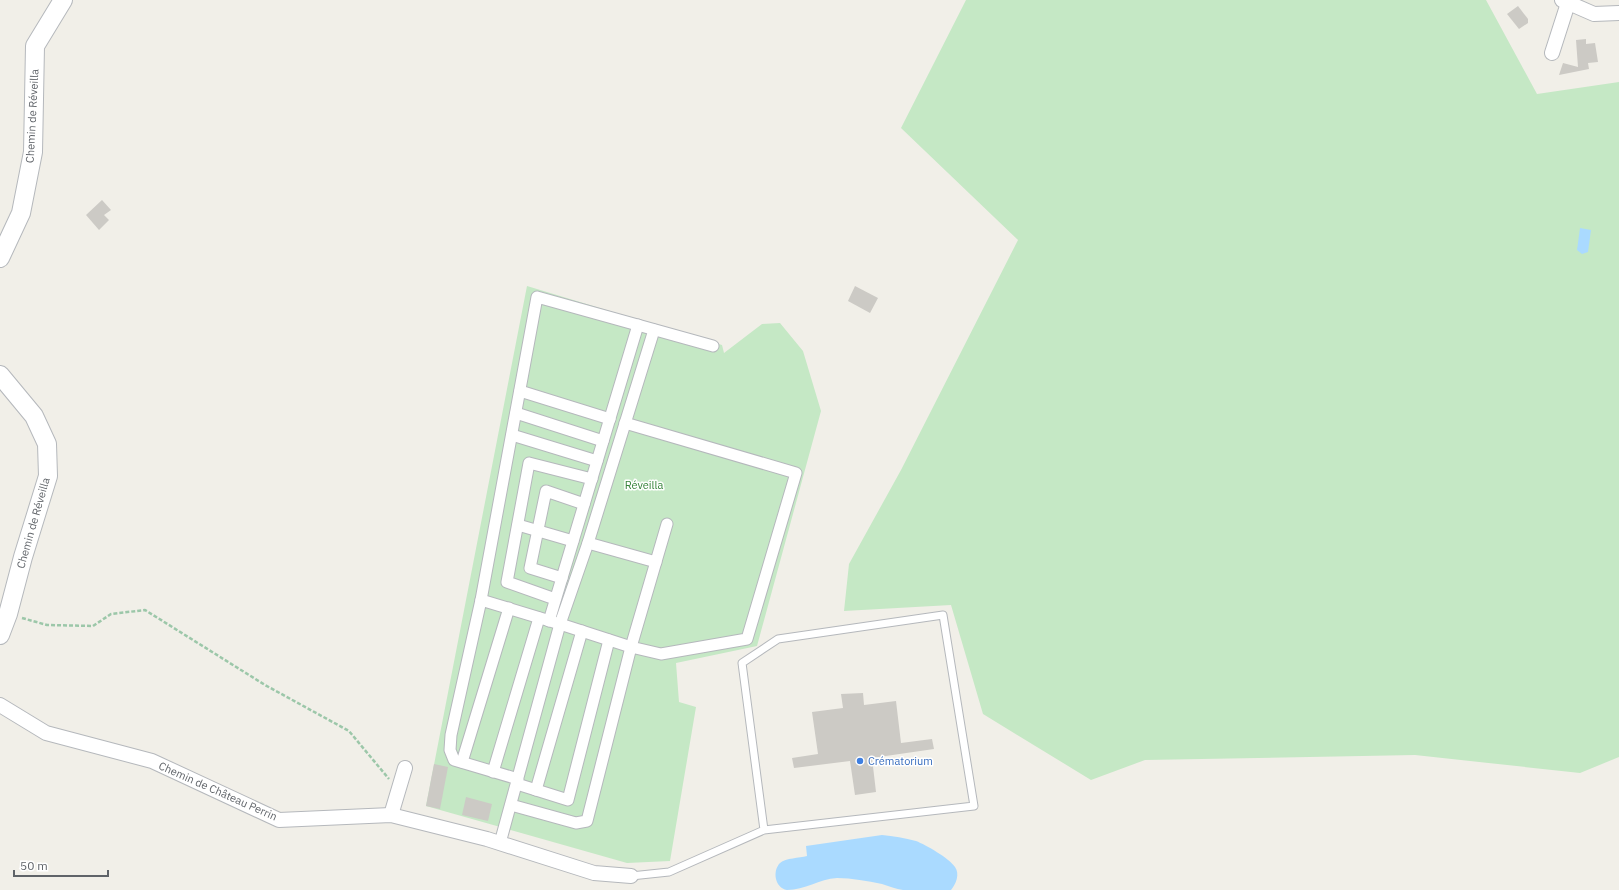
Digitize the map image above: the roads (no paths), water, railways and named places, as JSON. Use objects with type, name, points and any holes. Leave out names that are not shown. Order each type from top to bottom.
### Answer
[{"type":"street","name":"Chemin de Réveilla","points":[[0,258],[21,213],[33,152],[35,46],[63,0]]},
{"type":"street","points":[[1552,53],[1566,1],[1594,14],[1619,13]]},
{"type":"street","points":[[609,640],[568,800],[536,790],[494,772],[454,760],[450,750],[451,735],[481,600],[537,297],[713,346]]},
{"type":"street","points":[[494,772],[544,619],[555,599],[562,578],[638,325]]},
{"type":"street","points":[[500,843],[560,624],[588,543],[654,330]]},
{"type":"street","name":"Chemin de Réveilla","points":[[0,375],[34,416],[47,444],[48,476],[23,557],[8,614],[0,635]]},
{"type":"street","points":[[520,391],[610,419]]},
{"type":"street","points":[[516,413],[603,441]]},
{"type":"street","points":[[481,600],[631,647],[661,654],[747,639],[796,473],[625,423]]},
{"type":"street","points":[[512,435],[597,461]]},
{"type":"street","points":[[555,599],[508,582],[529,463],[592,479]]},
{"type":"street","points":[[562,578],[530,568],[546,491],[584,504]]},
{"type":"street","points":[[511,805],[576,823],[587,821],[631,647],[667,524]]},
{"type":"street","points":[[518,525],[573,541]]},
{"type":"street","points":[[588,543],[656,562]]},
{"type":"street","points":[[462,762],[508,608]]},
{"type":"street","points":[[536,790],[582,631]]},
{"type":"street","name":"Chemin de Château Perrin","points":[[0,705],[46,733],[152,761],[279,820],[391,815],[500,843],[594,873],[631,876]]},
{"type":"street","points":[[391,815],[405,768]]},
{"type":"lane","points":[[631,876],[669,872],[764,830],[974,806],[943,615],[778,640],[742,663],[764,830]]},
{"type":"water","points":[[1580,228],[1591,230],[1588,252],[1582,254],[1577,250]]},
{"type":"water","points":[[882,835],[916,841],[943,856],[952,863],[955,867],[957,876],[956,882],[951,890],[903,890],[882,884],[843,878],[824,880],[794,890],[783,889],[777,883],[776,870],[780,863],[789,859],[807,856],[806,846]]},
{"type":"place","name":"Crématorium","points":[[860,761]]},
{"type":"park label","name":"Réveilla","points":[[644,485]]}]
